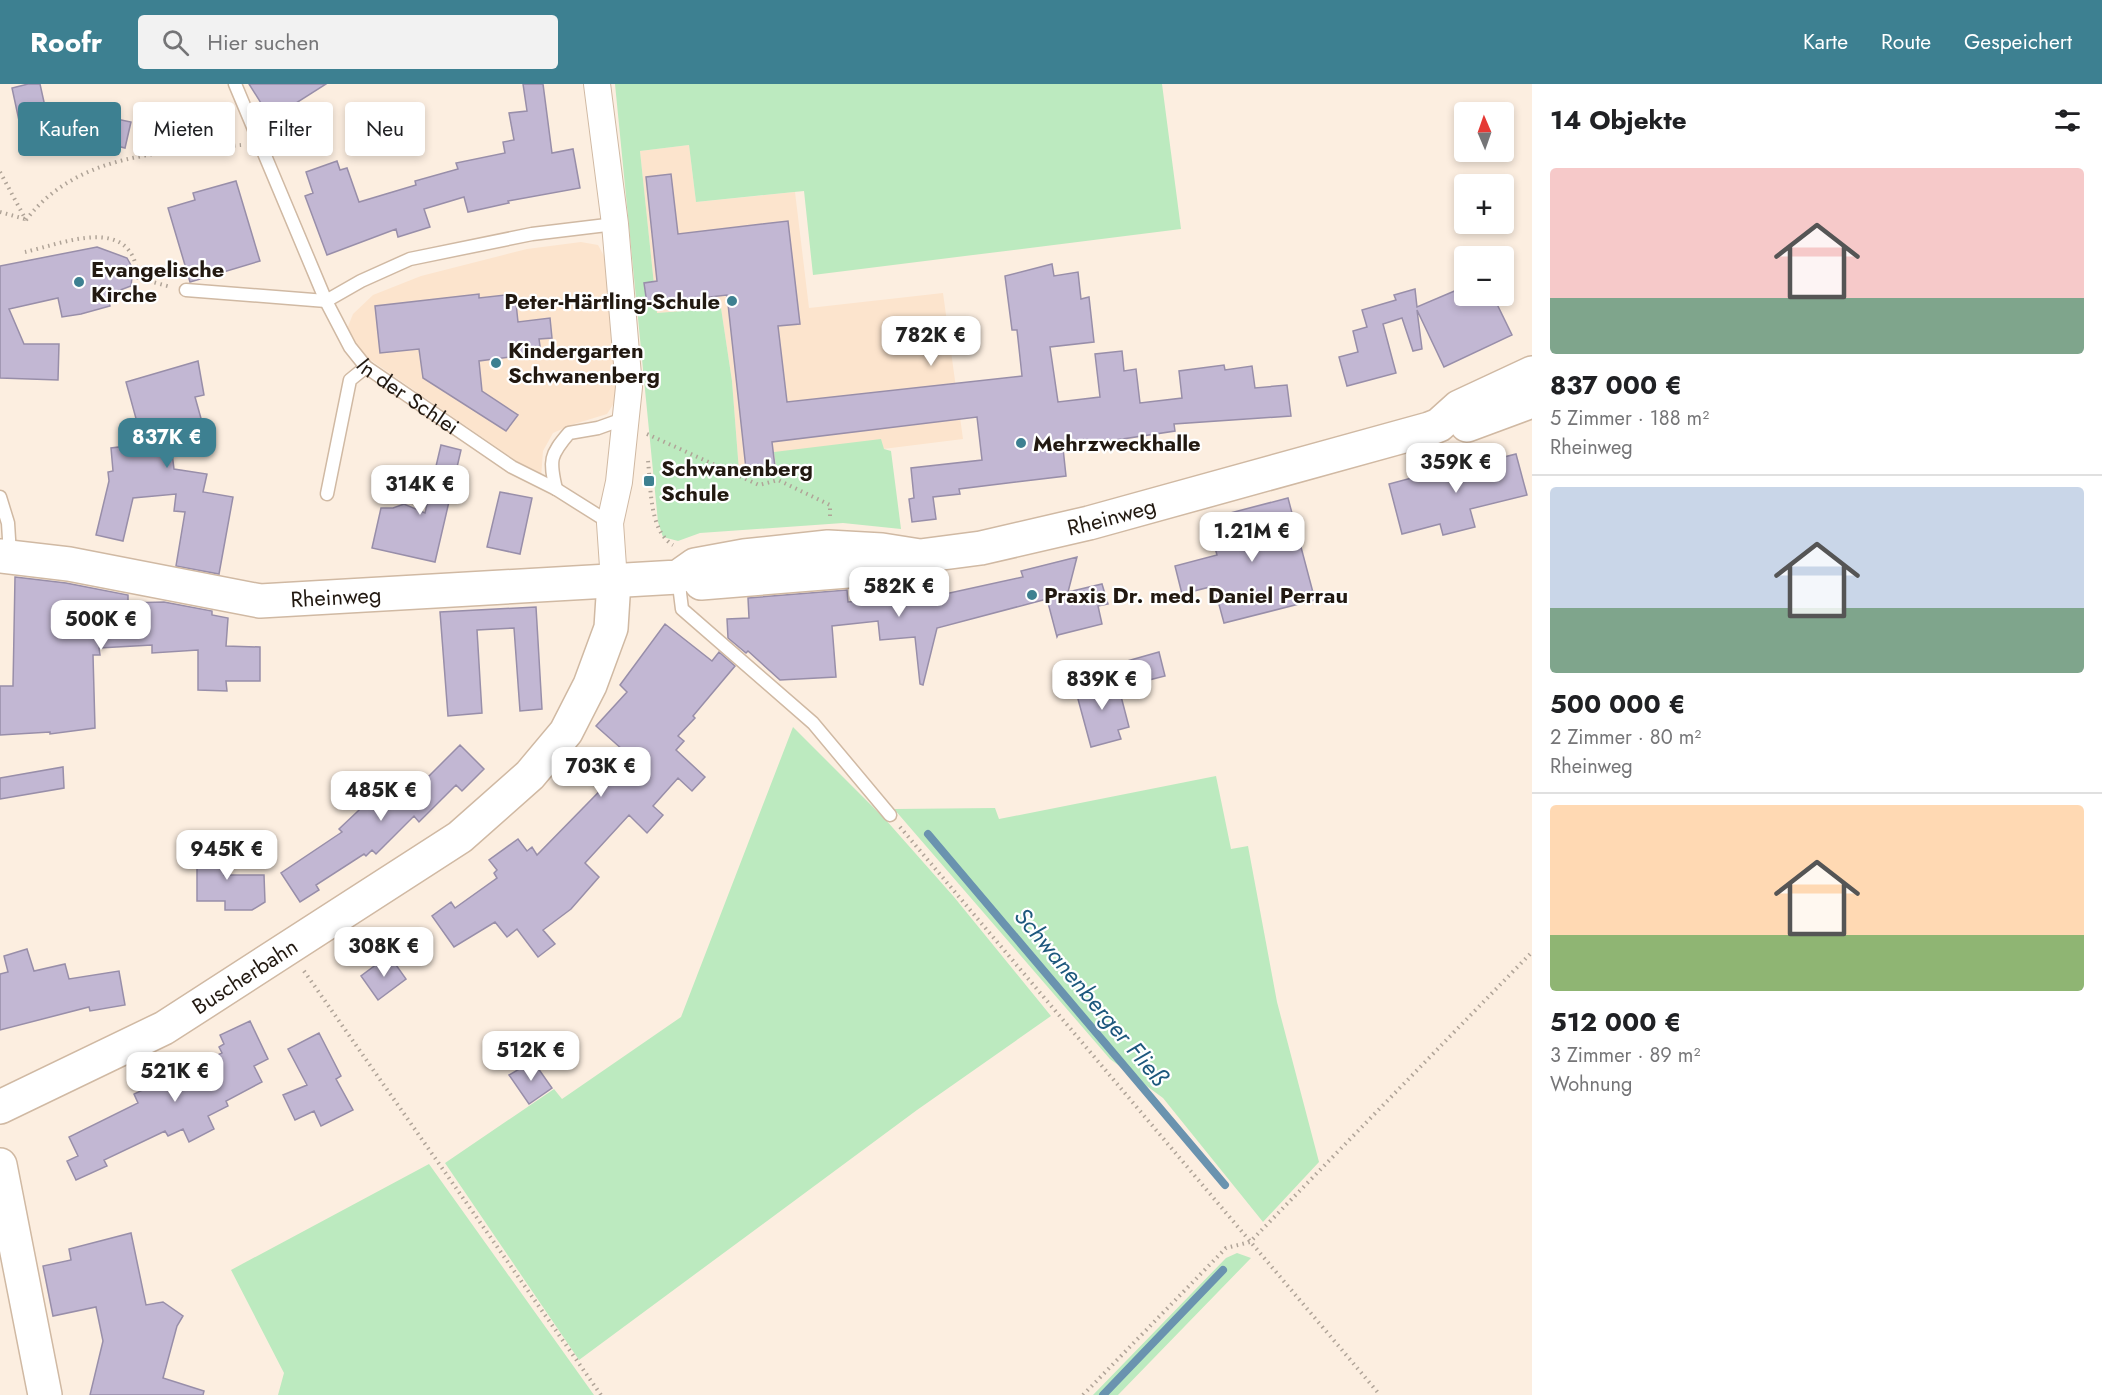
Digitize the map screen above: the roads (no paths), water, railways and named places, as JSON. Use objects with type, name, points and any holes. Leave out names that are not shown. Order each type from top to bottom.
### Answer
[{"type":"main road","name":"Rheinweg","points":[[1439,425],[1459,407],[1532,373]]},
{"type":"main road","name":"Rheinweg","points":[[5,556],[69,564],[260,601],[614,581],[676,562],[693,584],[901,566],[921,556],[981,548],[1089,523],[1439,425],[1460,428],[1532,401]]},
{"type":"main road","name":"Buscherbahn","points":[[0,1107],[164,1028],[460,837],[530,775],[566,732],[590,686],[611,627],[614,581]]},
{"type":"main road","points":[[0,1165],[45,1395]]},
{"type":"street","points":[[597,84],[615,224],[629,387],[636,421],[610,522],[614,581]]},
{"type":"lane","name":"In der Schlei","points":[[235,84],[326,301],[350,347],[366,367],[512,467],[556,489],[610,522]]},
{"type":"lane","points":[[186,290],[326,301],[361,281],[410,259],[532,234],[615,224]]},
{"type":"lane","points":[[327,494],[350,380],[366,367]]},
{"type":"lane","points":[[556,489],[551,469],[551,456],[569,433],[636,421]]},
{"type":"lane","points":[[0,497],[8,523],[5,556]]},
{"type":"lane","points":[[676,562],[682,609],[813,723],[890,815]]},
{"type":"waterway","name":"Schwanenberger Fließ","points":[[928,834],[1225,1185]]},
{"type":"waterway","name":"Schwanenberger Fließ","points":[[1103,1395],[1223,1270]]},
{"type":"place","name":"Evangelische Kirche","points":[[79,282]]},
{"type":"place","name":"Peter-Härtling-Schule","points":[[732,301]]},
{"type":"place","name":"Kindergarten Schwanenberg","points":[[496,363]]},
{"type":"place","name":"Mehrzweckhalle","points":[[1021,443]]},
{"type":"place","name":"Schwanenberg Schule","points":[[649,481]]},
{"type":"place","name":"Praxis Dr. med. Daniel Perrau","points":[[1032,595]]}]
